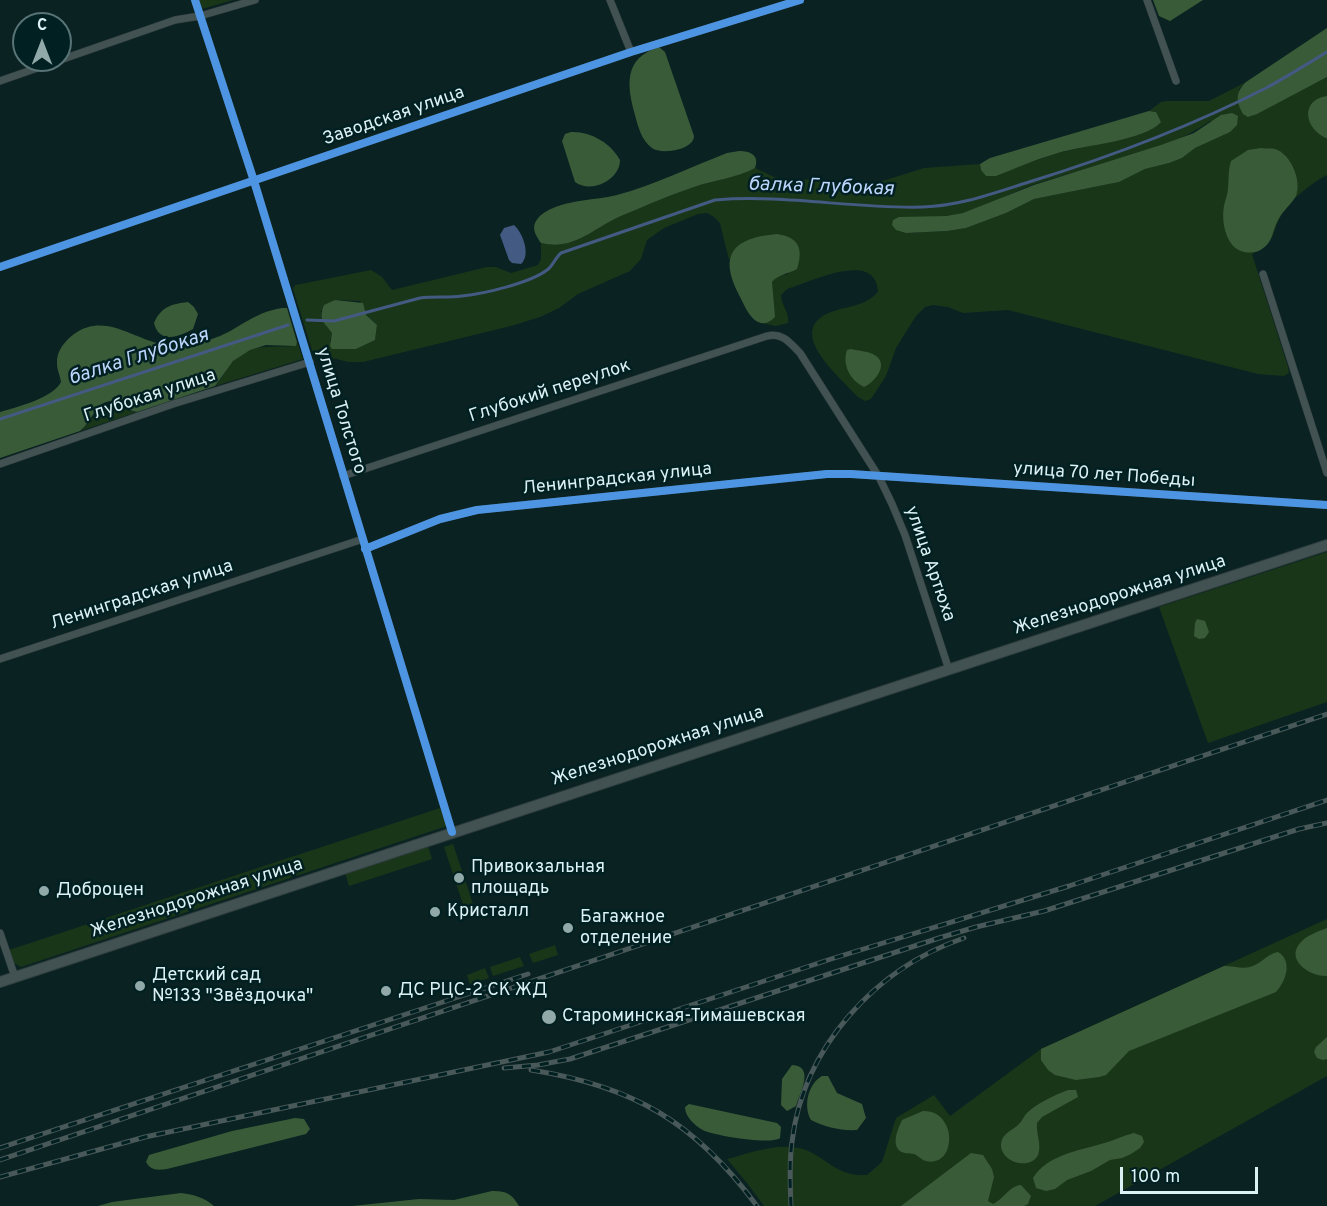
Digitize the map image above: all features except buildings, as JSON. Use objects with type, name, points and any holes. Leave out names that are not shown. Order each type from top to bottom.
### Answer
[{"type":"main road","name":"Железнодорожная улица","points":[[0,982],[1327,545]]},
{"type":"street","name":"улица Толстого","points":[[195,0],[310,362],[452,832]]},
{"type":"street","points":[[0,81],[175,20],[200,16],[255,0]]},
{"type":"street","points":[[610,0],[632,51]]},
{"type":"street","name":"Заводская улица","points":[[0,267],[632,51],[800,0]]},
{"type":"street","points":[[1147,0],[1176,81]]},
{"type":"street","points":[[1263,274],[1327,473]]},
{"type":"street","name":"Глубокий переулок","points":[[343,476],[767,336]]},
{"type":"street","name":"улица Артюха","points":[[767,336],[781,336],[800,353],[879,477],[905,535],[949,670]]},
{"type":"street","name":"Глубокая улица","points":[[0,464],[172,404],[310,362]]},
{"type":"street","name":"Ленинградская улица","points":[[365,549],[440,519],[477,510],[787,477],[851,474],[879,477]]},
{"type":"street","name":"улица 70 лет Победы","points":[[879,477],[1327,505]]},
{"type":"street","name":"Ленинградская улица","points":[[0,659],[363,539]]},
{"type":"street","points":[[0,933],[15,977]]},
{"type":"green space","points":[[199,0],[233,0],[202,9]]},
{"type":"green space","points":[[1153,0],[1203,0],[1170,21],[1159,16]]},
{"type":"green space","points":[[1327,28],[1327,77],[1257,114],[1248,117],[1243,114],[1238,97],[1246,82]]},
{"type":"green space","points":[[659,47],[665,52],[694,136],[689,145],[669,151],[656,150],[646,142],[638,124],[630,94],[630,74],[633,66],[647,52]]},
{"type":"green space","points":[[1327,77],[1327,175],[1309,186],[1293,201],[1284,211],[1270,240],[1252,254],[1288,367],[1289,373],[1284,376],[1258,374],[1008,310],[963,313],[948,307],[933,305],[925,307],[916,316],[896,348],[886,376],[871,399],[865,401],[838,377],[818,352],[813,339],[813,328],[820,318],[837,310],[865,302],[874,296],[878,292],[875,279],[866,272],[855,270],[826,276],[787,289],[781,295],[788,323],[776,326],[762,323],[770,322],[772,282],[778,276],[789,274],[738,246],[729,260],[720,223],[707,213],[698,214],[664,228],[647,240],[641,259],[630,271],[578,294],[559,308],[540,317],[363,362],[348,362],[313,353],[293,289],[295,285],[371,270],[382,277],[392,290],[487,267],[496,267],[511,273],[538,265],[541,259],[541,243],[553,245],[574,241],[621,216],[658,201],[755,168],[774,177],[786,179],[867,184],[924,168],[980,164],[981,170],[1028,163],[1058,153],[1141,134],[1156,112],[1149,111],[1161,102],[1209,101],[1246,82],[1239,89],[1249,117]],"holes":[[[1210,121],[1229,132],[1195,148],[1182,158],[1145,169],[1119,182],[1034,199],[1006,213],[966,228],[906,233],[899,217],[955,215],[972,210],[1035,184],[1149,151],[1172,142]],[[335,300],[360,301],[366,315],[377,325],[375,340],[356,349],[330,342],[332,333],[322,320],[321,311]]]},
{"type":"green space","points":[[1327,96],[1326,138],[1313,128],[1308,115],[1312,103]]},
{"type":"green space","points":[[1149,111],[1156,112],[1161,122],[1141,134],[1058,153],[996,176],[986,176],[981,170],[980,164],[990,158]]},
{"type":"green space","points":[[1232,113],[1238,116],[1237,125],[1230,132],[1195,148],[1182,158],[1145,169],[1119,182],[1034,199],[1006,213],[966,228],[906,233],[896,230],[892,225],[893,220],[899,217],[946,216],[963,213],[1034,185],[1194,133],[1221,115]]},
{"type":"green space","points":[[571,132],[599,139],[616,154],[620,160],[619,167],[610,179],[596,186],[575,182],[562,141],[565,134]]},
{"type":"green space","points":[[1275,149],[1286,156],[1294,169],[1298,183],[1296,196],[1279,218],[1268,243],[1262,249],[1251,253],[1238,250],[1229,240],[1224,227],[1223,212],[1231,161],[1248,150]]},
{"type":"green space","points":[[747,152],[755,157],[755,168],[658,201],[564,244],[541,243],[535,232],[535,222],[541,215],[558,206],[631,191],[727,153]]},
{"type":"green space","points":[[777,234],[790,238],[798,245],[799,262],[797,269],[772,282],[775,317],[767,323],[761,323],[749,314],[739,295],[730,269],[730,259],[740,244],[750,239]]},
{"type":"green space","points":[[335,300],[363,303],[366,315],[377,325],[375,340],[356,349],[332,349],[330,346],[332,333],[323,320],[322,314],[324,305]]},
{"type":"green space","points":[[188,302],[198,314],[193,329],[170,337],[160,334],[154,323],[160,313],[172,305]]},
{"type":"green space","points":[[287,308],[297,342],[296,346],[266,345],[250,350],[233,361],[215,386],[137,412],[109,401],[99,407],[80,431],[0,458],[0,412],[34,401],[57,388],[61,382],[57,366],[58,355],[64,343],[87,327],[101,325],[114,327],[152,342],[184,345],[215,338],[256,316]]},
{"type":"green space","points":[[297,342],[303,359],[215,386],[232,362],[246,351],[261,347],[295,346]]},
{"type":"green space","points":[[847,350],[870,353],[880,360],[879,373],[872,382],[864,387],[848,372],[846,356]]},
{"type":"green space","points":[[116,402],[129,411],[137,412],[80,431],[99,409],[108,403]]},
{"type":"green space","points":[[1327,552],[1327,702],[1208,743],[1159,607]]},
{"type":"green space","points":[[1197,619],[1205,621],[1209,632],[1205,638],[1199,639],[1194,636]]},
{"type":"green space","points":[[440,808],[447,826],[21,967],[14,963],[9,950]]},
{"type":"green space","points":[[453,844],[474,907],[465,910],[444,847]]},
{"type":"green space","points":[[428,846],[432,859],[349,886],[345,873]]},
{"type":"green space","points":[[1327,919],[1327,1076],[1095,1206],[764,1206],[727,1159],[763,1149],[799,1148],[816,1155],[838,1169],[856,1175],[867,1175],[882,1162],[896,1118],[934,1095],[950,1116],[1041,1049]]},
{"type":"green space","points":[[1327,928],[1327,976],[1320,976],[1301,966],[1296,954],[1297,948],[1304,939]]},
{"type":"green space","points":[[555,945],[558,955],[533,963],[529,954]]},
{"type":"green space","points":[[1278,952],[1283,956],[1287,966],[1283,982],[1276,992],[1129,1051],[1106,1075],[1076,1080],[1055,1075],[1041,1060],[1041,1049],[1224,966],[1250,967]]},
{"type":"green space","points":[[520,957],[524,966],[493,976],[490,967]]},
{"type":"green space","points":[[485,968],[489,978],[470,984],[467,975]]},
{"type":"green space","points":[[1327,1037],[1327,1059],[1323,1060],[1317,1058],[1314,1052]]},
{"type":"green space","points":[[792,1065],[803,1070],[804,1081],[796,1106],[787,1111],[781,1105],[782,1079]]},
{"type":"green space","points":[[822,1076],[828,1076],[837,1093],[862,1104],[866,1118],[857,1130],[833,1128],[811,1120],[807,1108],[808,1096],[813,1084]]},
{"type":"green space","points":[[1068,1090],[1076,1090],[1078,1097],[1042,1117],[1037,1123],[1039,1148],[1034,1160],[1023,1163],[1010,1160],[1005,1156],[1001,1144],[1005,1135],[1036,1106]]},
{"type":"green space","points":[[689,1104],[777,1123],[781,1127],[780,1138],[766,1141],[755,1140],[705,1131],[689,1118],[685,1107]]},
{"type":"green space","points":[[923,1111],[939,1116],[948,1131],[947,1150],[944,1156],[933,1162],[902,1152],[896,1144],[896,1136],[902,1120]]},
{"type":"green space","points":[[295,1118],[304,1119],[310,1129],[306,1134],[167,1169],[155,1169],[146,1162],[149,1155],[232,1131]]},
{"type":"green space","points":[[1134,1133],[1142,1136],[1144,1142],[1131,1154],[1110,1160],[1091,1171],[1067,1180],[1055,1189],[1046,1191],[1036,1188],[1033,1178],[1046,1164],[1073,1152]]},
{"type":"green space","points":[[971,1153],[983,1155],[992,1169],[994,1177],[988,1201],[993,1204],[1013,1188],[1021,1185],[1031,1196],[1028,1204],[1024,1206],[901,1206]]},
{"type":"green space","points":[[492,1191],[508,1194],[519,1206],[352,1206],[419,1199],[454,1200]]},
{"type":"green space","points":[[181,1193],[199,1197],[214,1206],[98,1206],[112,1202]]},
{"type":"water","points":[[514,225],[525,244],[524,260],[521,264],[512,263],[509,260],[500,235],[504,228]]},
{"type":"waterway","name":"балка Глубокая","points":[[307,320],[334,321],[420,298],[462,296],[506,287],[539,275],[549,268],[561,253],[715,200],[767,199],[923,207],[977,198],[1090,162],[1180,128],[1268,87],[1327,52]]},
{"type":"waterway","name":"балка Глубокая","points":[[0,419],[288,325]]},
{"type":"railway","points":[[0,1160],[1327,714]]},
{"type":"railway","points":[[0,1177],[145,1137],[549,1052],[831,959],[1069,886],[1327,800]]},
{"type":"railway","points":[[504,1068],[570,1059],[939,938],[1044,911],[1299,829],[1327,823]]},
{"type":"railway","points":[[791,1206],[791,1150],[799,1107],[811,1074],[828,1044],[849,1016],[874,991],[902,969],[932,951],[964,938]]},
{"type":"railway","points":[[0,1148],[528,974]]},
{"type":"railway","points":[[531,1070],[601,1086],[659,1112],[685,1130],[710,1152],[757,1206]]},
{"type":"cycle path","points":[[195,0],[254,181],[452,832]]},
{"type":"cycle path","points":[[0,267],[631,52],[800,0]]},
{"type":"cycle path","points":[[365,549],[440,519],[477,510],[827,474],[1327,505]]},
{"type":"place","name":"Привокзальная площадь","points":[[459,878]]},
{"type":"place","name":"Доброцен","points":[[44,891]]},
{"type":"place","name":"Кристалл","points":[[435,912]]},
{"type":"place","name":"Багажное отделение","points":[[568,928]]},
{"type":"place","name":"Детский сад №133 \"Звёздочка\"","points":[[140,986]]},
{"type":"place","name":"ДС РЦС-2 СК ЖД","points":[[386,991]]},
{"type":"place","name":"Староминская-Тимашевская","points":[[549,1017]]}]
